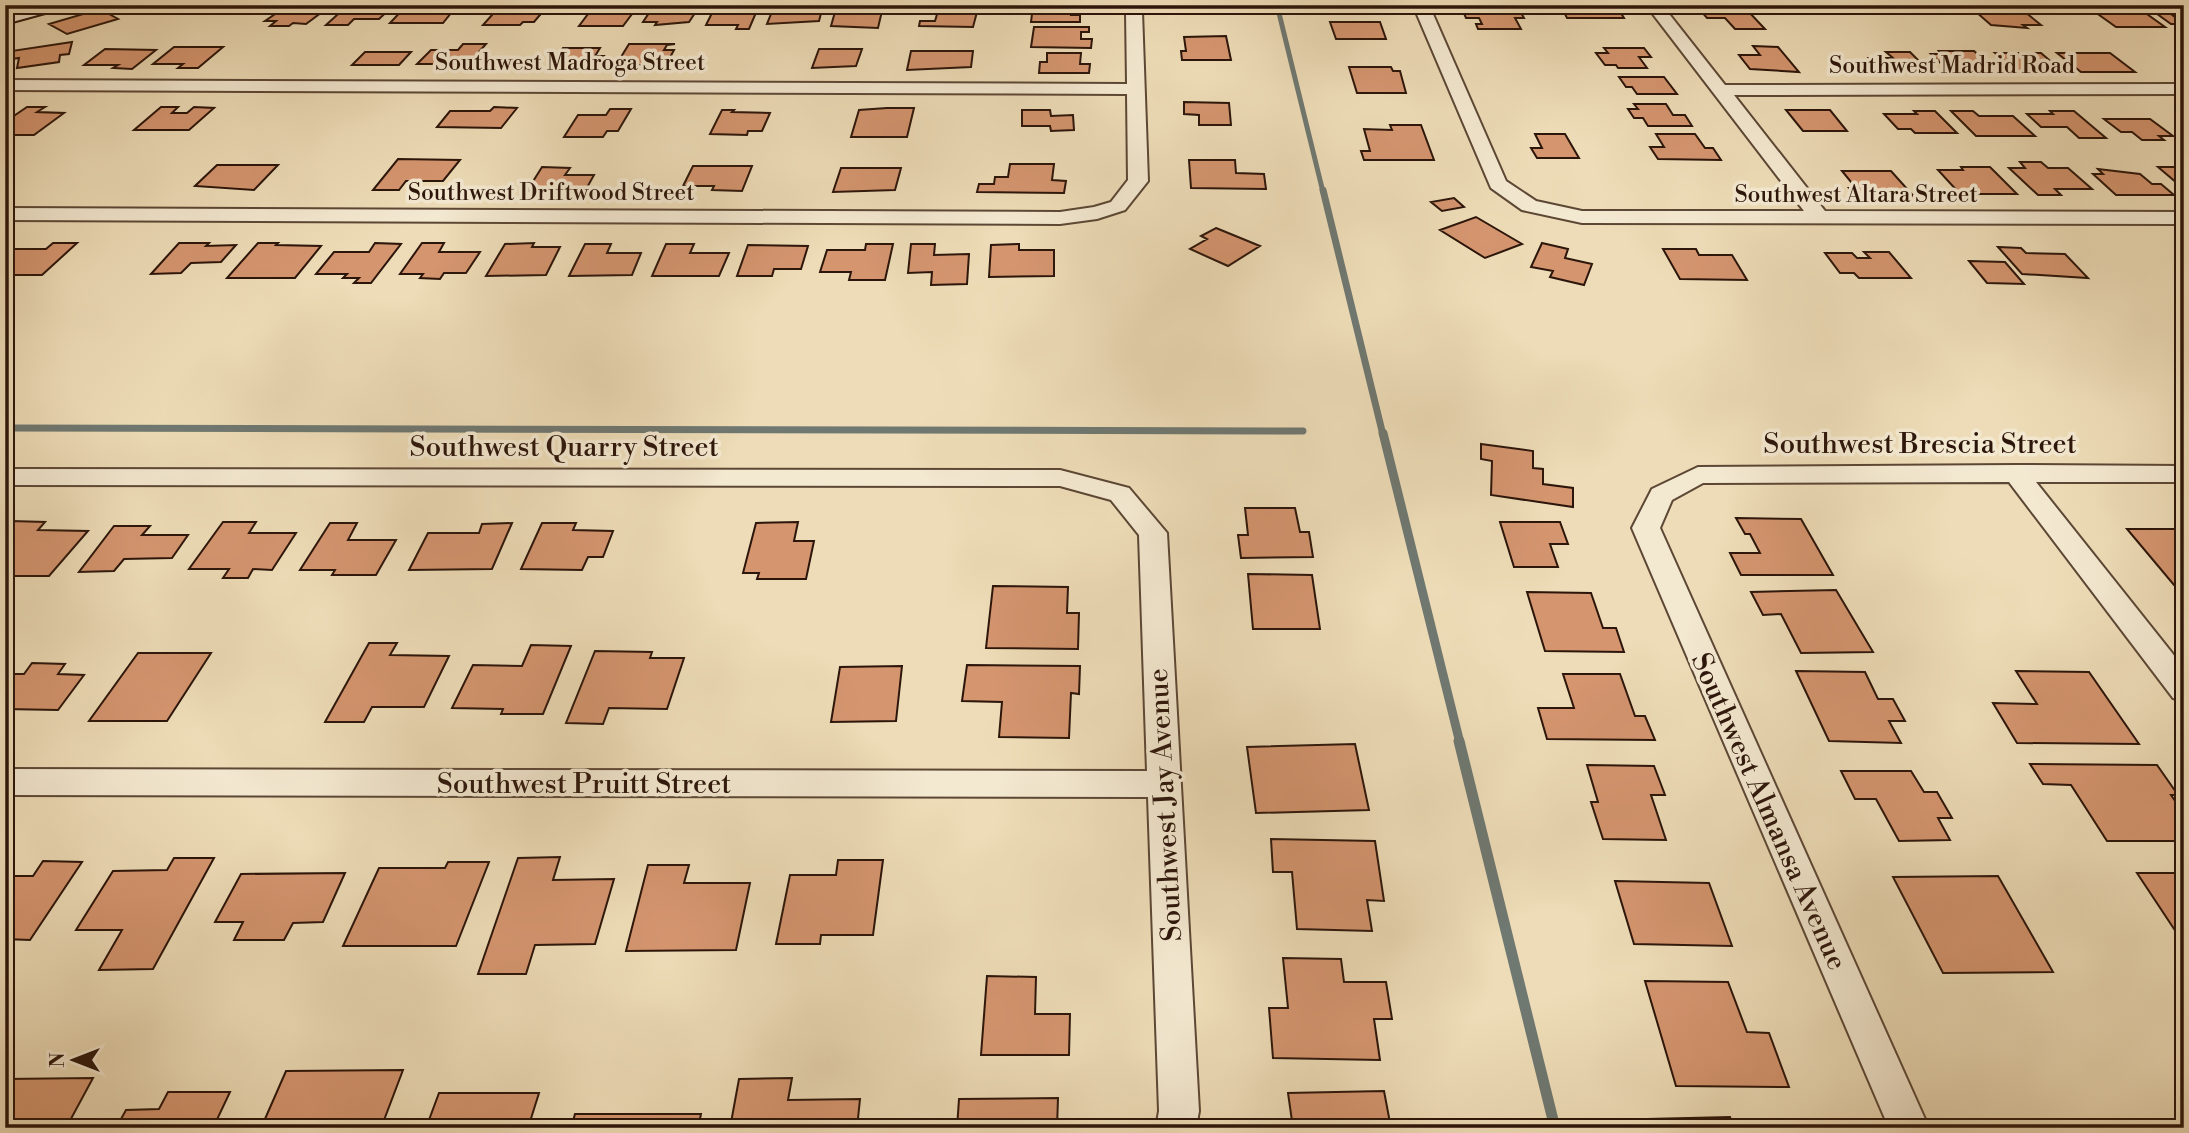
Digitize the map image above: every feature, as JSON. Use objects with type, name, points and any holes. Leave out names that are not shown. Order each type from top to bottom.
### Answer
[{"type":"street","points":[[5,17],[48,5]]},
{"type":"street","points":[[1127,5],[1134,11],[1136,89]]},
{"type":"street","name":"Southwest Altara Street","points":[[1421,5],[1498,184],[1530,206],[1582,217],[2184,218]]},
{"type":"street","points":[[1654,5],[1820,218]]},
{"type":"street","name":"Southwest Madroga Street","points":[[5,85],[1136,89]]},
{"type":"street","name":"Southwest Driftwood Street","points":[[5,215],[1060,218],[1097,213],[1118,206],[1138,181],[1136,89]]},
{"type":"street","name":"Southwest Madrid Road","points":[[1721,90],[2184,89]]},
{"type":"street","points":[[2015,473],[2184,690]]},
{"type":"street","name":"Southwest Brescia Street","points":[[1661,495],[1698,475],[2184,474]]},
{"type":"street","name":"Southwest Quarry Street","points":[[5,477],[1060,478],[1120,494]]},
{"type":"street","name":"Southwest Jay Avenue","points":[[1120,494],[1153,533],[1162,783],[1179,1111],[1176,1128]]},
{"type":"street","name":"Southwest Almansa Avenue","points":[[1661,495],[1646,528],[1909,1128]]},
{"type":"street","name":"Southwest Pruitt Street","points":[[5,782],[1162,783]]},
{"type":"building","points":[[126,5],[182,7],[160,13],[154,10],[140,14]]},
{"type":"building","points":[[271,5],[247,13],[236,8],[226,11],[214,6]]},
{"type":"building","points":[[1568,5],[1608,5],[1611,10],[1619,10],[1624,18],[1567,18],[1565,14],[1574,14]]},
{"type":"building","points":[[347,6],[393,6],[379,19],[354,19],[348,25],[326,25]]},
{"type":"building","points":[[406,6],[425,6],[422,9],[455,8],[443,23],[390,23]]},
{"type":"building","points":[[500,6],[545,9],[534,22],[523,22],[520,25],[483,25]]},
{"type":"building","points":[[681,6],[699,7],[689,22],[655,25],[657,22],[643,22],[651,10],[679,10]]},
{"type":"building","points":[[805,6],[823,6],[819,21],[767,24],[773,9],[804,9]]},
{"type":"building","points":[[1033,6],[1072,6],[1071,15],[1080,15],[1080,22],[1031,22]]},
{"type":"building","points":[[758,8],[749,29],[736,29],[738,25],[706,25],[714,9]]},
{"type":"building","points":[[2000,8],[2020,8],[2041,25],[2023,25],[2027,28],[1991,25],[1975,11],[2004,11]]},
{"type":"building","points":[[100,9],[118,19],[67,34],[49,24]]},
{"type":"building","points":[[281,10],[322,12],[306,24],[270,26],[276,21],[265,21]]},
{"type":"building","points":[[591,10],[614,13],[616,10],[635,10],[623,26],[579,26]]},
{"type":"building","points":[[882,11],[878,28],[831,26],[835,12]]},
{"type":"building","points":[[938,11],[977,12],[973,27],[919,26],[920,21],[935,21]]},
{"type":"building","points":[[1463,11],[1520,11],[1524,18],[1515,18],[1521,29],[1478,29],[1476,24],[1482,24],[1479,18],[1466,18]]},
{"type":"building","points":[[1701,11],[1748,11],[1765,29],[1735,29],[1725,18],[1707,18]]},
{"type":"building","points":[[2153,11],[2167,11],[2184,24],[2171,24]]},
{"type":"building","points":[[2095,12],[2144,12],[2165,27],[2116,27]]},
{"type":"building","points":[[1330,22],[1380,22],[1386,39],[1336,39]]},
{"type":"building","points":[[1034,27],[1089,27],[1089,32],[1081,32],[1081,39],[1092,39],[1091,48],[1031,47]]},
{"type":"building","points":[[1226,36],[1231,60],[1182,60],[1181,51],[1186,51],[1184,37]]},
{"type":"building","points":[[72,42],[69,54],[60,55],[59,62],[17,68],[19,58],[5,60],[5,52]]},
{"type":"building","points":[[463,44],[486,44],[464,69],[444,69],[448,64],[417,64],[431,50],[458,50]]},
{"type":"building","points":[[629,44],[675,44],[667,45],[664,50],[674,50],[666,65],[636,65],[633,70],[613,70]]},
{"type":"building","points":[[1753,46],[1778,47],[1799,72],[1750,69],[1739,55],[1760,55]]},
{"type":"building","points":[[174,47],[223,47],[198,68],[178,68],[183,64],[153,64]]},
{"type":"building","points":[[563,48],[600,48],[595,56],[604,56],[596,70],[572,70],[575,66],[551,66]]},
{"type":"building","points":[[1604,48],[1644,48],[1651,57],[1639,57],[1647,68],[1618,68],[1616,65],[1605,65],[1596,53],[1608,53]]},
{"type":"building","points":[[105,49],[156,50],[132,69],[113,68],[118,65],[84,65]]},
{"type":"building","points":[[819,49],[862,49],[856,66],[812,68]]},
{"type":"building","points":[[911,51],[973,51],[971,67],[907,70]]},
{"type":"building","points":[[1939,51],[1974,51],[1990,65],[1963,65],[1970,72],[1950,72],[1931,54],[1942,54]]},
{"type":"building","points":[[365,52],[411,52],[399,65],[352,65]]},
{"type":"building","points":[[1886,52],[1910,52],[1929,71],[1879,68],[1869,58],[1893,58]]},
{"type":"building","points":[[1047,53],[1081,53],[1080,64],[1090,64],[1089,73],[1039,73],[1040,62],[1047,62]]},
{"type":"building","points":[[1995,53],[2041,53],[2063,72],[2017,72]]},
{"type":"building","points":[[2057,53],[2110,53],[2135,72],[2081,72]]},
{"type":"building","points":[[1349,67],[1391,67],[1393,71],[1400,71],[1406,93],[1357,93]]},
{"type":"building","points":[[1619,77],[1664,77],[1677,94],[1637,94],[1632,87],[1626,87]]},
{"type":"building","points":[[1184,102],[1229,103],[1231,125],[1199,125],[1199,115],[1184,114]]},
{"type":"building","points":[[1634,104],[1666,104],[1673,115],[1685,115],[1692,126],[1648,126],[1643,118],[1634,118],[1628,109],[1638,109]]},
{"type":"building","points":[[27,107],[45,107],[37,112],[64,113],[34,135],[5,135],[10,131],[5,131],[5,122]]},
{"type":"building","points":[[161,107],[178,107],[172,113],[187,113],[194,107],[214,108],[189,130],[134,130]]},
{"type":"building","points":[[494,107],[517,108],[501,128],[437,127],[450,111],[490,111]]},
{"type":"building","points":[[914,108],[907,137],[851,137],[859,110]]},
{"type":"building","points":[[610,109],[631,109],[618,131],[607,131],[603,137],[564,137],[578,115],[606,115]]},
{"type":"building","points":[[722,110],[770,113],[762,131],[748,131],[747,135],[710,134]]},
{"type":"building","points":[[1022,110],[1050,110],[1051,116],[1073,115],[1074,130],[1051,131],[1050,126],[1022,126]]},
{"type":"building","points":[[1786,110],[1830,110],[1847,131],[1803,131]]},
{"type":"building","points":[[1914,111],[1935,111],[1957,133],[1915,133],[1911,129],[1898,129],[1884,114],[1917,114]]},
{"type":"building","points":[[1951,111],[1973,111],[1979,116],[2013,116],[2035,136],[1976,136]]},
{"type":"building","points":[[2050,111],[2074,111],[2106,138],[2079,138],[2067,127],[2041,127],[2027,114],[2053,114]]},
{"type":"building","points":[[2104,119],[2150,119],[2173,136],[2159,136],[2164,140],[2142,140],[2132,132],[2121,132]]},
{"type":"building","points":[[1390,125],[1421,125],[1434,160],[1364,160],[1361,151],[1370,151],[1364,129],[1392,130]]},
{"type":"building","points":[[1535,134],[1565,134],[1579,158],[1537,158],[1531,148],[1542,148]]},
{"type":"building","points":[[1656,134],[1695,134],[1705,148],[1713,148],[1721,160],[1658,159],[1650,147],[1664,147]]},
{"type":"building","points":[[398,159],[460,160],[443,181],[406,181],[399,190],[373,190]]},
{"type":"building","points":[[1189,160],[1235,160],[1236,173],[1264,174],[1266,189],[1191,188]]},
{"type":"building","points":[[2020,162],[2041,162],[2048,168],[2068,168],[2092,189],[2055,189],[2061,195],[2038,195],[2009,168],[2025,168]]},
{"type":"building","points":[[1010,164],[1054,164],[1052,180],[1066,181],[1064,193],[977,192],[979,184],[994,184],[995,177],[1008,177]]},
{"type":"building","points":[[217,165],[278,165],[254,190],[195,186]]},
{"type":"building","points":[[693,166],[752,166],[742,191],[712,190],[714,186],[683,186]]},
{"type":"building","points":[[542,167],[570,168],[565,175],[594,175],[585,191],[527,191]]},
{"type":"building","points":[[1961,167],[1990,167],[2017,194],[1960,194],[1938,170],[1963,170]]},
{"type":"building","points":[[2158,167],[2184,167],[2184,189]]},
{"type":"building","points":[[841,168],[901,168],[895,190],[833,192]]},
{"type":"building","points":[[2098,169],[2140,174],[2152,184],[2161,184],[2174,195],[2116,195],[2093,174],[2103,174]]},
{"type":"building","points":[[1842,171],[1891,171],[1917,200],[1858,199],[1849,188],[1856,188]]},
{"type":"building","points":[[1454,198],[1464,207],[1442,211],[1431,202]]},
{"type":"building","points":[[1476,217],[1522,244],[1485,258],[1440,230]]},
{"type":"building","points":[[1216,228],[1260,246],[1228,266],[1190,249],[1207,239],[1201,236]]},
{"type":"building","points":[[53,243],[77,243],[42,275],[5,275],[6,249],[46,249]]},
{"type":"building","points":[[179,243],[236,245],[221,262],[191,263],[181,273],[151,274]]},
{"type":"building","points":[[258,243],[321,246],[295,278],[227,278]]},
{"type":"building","points":[[375,243],[401,244],[371,283],[354,283],[359,278],[343,278],[347,274],[316,274],[334,252],[369,252]]},
{"type":"building","points":[[422,243],[444,243],[439,252],[480,252],[466,273],[444,273],[440,279],[420,278],[423,274],[400,274]]},
{"type":"building","points":[[534,243],[532,247],[560,247],[546,275],[486,276],[505,244]]},
{"type":"building","points":[[1542,243],[1568,249],[1565,258],[1592,264],[1584,285],[1550,277],[1553,271],[1531,267]]},
{"type":"building","points":[[585,244],[611,244],[607,253],[641,253],[632,275],[569,276]]},
{"type":"building","points":[[666,244],[694,244],[690,253],[729,253],[719,276],[652,276]]},
{"type":"building","points":[[866,244],[893,244],[885,280],[849,280],[851,272],[820,272],[827,250],[865,250]]},
{"type":"building","points":[[911,244],[935,244],[934,255],[969,254],[967,284],[931,285],[932,272],[908,273]]},
{"type":"building","points":[[1019,244],[1019,250],[1054,250],[1054,276],[989,277],[991,245]]},
{"type":"building","points":[[748,245],[808,246],[801,269],[774,269],[772,276],[737,276]]},
{"type":"building","points":[[1998,247],[2021,248],[2026,253],[2065,254],[2088,278],[2022,274]]},
{"type":"building","points":[[1663,249],[1696,249],[1699,255],[1732,255],[1747,280],[1680,279]]},
{"type":"building","points":[[1864,252],[1889,252],[1911,278],[1859,278],[1854,273],[1840,273],[1825,253],[1852,253],[1857,258],[1870,258]]},
{"type":"building","points":[[1969,261],[2005,262],[2024,284],[1987,283]]},
{"type":"building","points":[[1481,444],[1533,451],[1533,468],[1543,469],[1543,484],[1573,488],[1573,507],[1491,495],[1492,461],[1481,459]]},
{"type":"building","points":[[1245,508],[1295,508],[1300,532],[1309,532],[1313,557],[1241,558],[1238,535],[1248,535]]},
{"type":"building","points":[[1736,518],[1801,519],[1833,575],[1741,575],[1730,553],[1760,553],[1750,534],[1745,534]]},
{"type":"building","points":[[11,521],[45,522],[38,530],[88,531],[49,576],[5,576],[5,528]]},
{"type":"building","points":[[223,522],[256,522],[249,533],[296,533],[272,570],[253,569],[248,578],[223,578],[229,569],[189,569]]},
{"type":"building","points":[[798,522],[794,541],[814,541],[806,579],[757,579],[759,573],[743,573],[756,523]]},
{"type":"building","points":[[1500,522],[1560,522],[1568,544],[1550,544],[1558,567],[1514,567]]},
{"type":"building","points":[[330,523],[357,523],[348,540],[396,540],[376,575],[332,575],[335,570],[300,570]]},
{"type":"building","points":[[512,523],[492,569],[409,570],[428,533],[479,533],[482,524]]},
{"type":"building","points":[[542,523],[576,523],[573,530],[613,531],[603,557],[588,557],[582,570],[521,569]]},
{"type":"building","points":[[114,526],[150,526],[142,535],[188,535],[172,558],[124,559],[114,571],[79,572]]},
{"type":"building","points":[[2127,529],[2184,529],[2184,585],[2174,585]]},
{"type":"building","points":[[1248,574],[1312,575],[1320,629],[1253,629]]},
{"type":"building","points":[[993,586],[1068,587],[1067,613],[1079,613],[1078,649],[986,648]]},
{"type":"building","points":[[1836,590],[1873,652],[1801,653],[1781,614],[1763,615],[1751,592]]},
{"type":"building","points":[[1527,592],[1591,593],[1603,628],[1616,628],[1624,652],[1545,651]]},
{"type":"building","points":[[369,643],[397,643],[390,655],[449,656],[424,707],[372,707],[364,722],[325,722]]},
{"type":"building","points":[[531,645],[571,646],[543,714],[501,714],[503,709],[452,708],[473,665],[522,666]]},
{"type":"building","points":[[595,651],[652,652],[650,658],[684,658],[667,709],[609,708],[603,724],[566,723]]},
{"type":"building","points":[[138,653],[211,653],[167,721],[89,721]]},
{"type":"building","points":[[32,663],[65,664],[58,674],[84,675],[58,710],[5,709],[5,674],[24,674]]},
{"type":"building","points":[[967,665],[1080,666],[1079,694],[1071,693],[1069,738],[999,737],[1002,702],[962,701]]},
{"type":"building","points":[[902,666],[896,721],[831,722],[840,667]]},
{"type":"building","points":[[1796,671],[1865,672],[1878,699],[1893,699],[1905,721],[1889,721],[1901,743],[1829,741]]},
{"type":"building","points":[[2016,671],[2089,672],[2139,744],[2017,743],[1993,703],[2037,704]]},
{"type":"building","points":[[1563,674],[1620,674],[1635,716],[1645,716],[1655,740],[1547,739],[1538,708],[1574,708]]},
{"type":"building","points":[[1355,744],[1369,810],[1256,813],[1247,747]]},
{"type":"building","points":[[2030,764],[2157,765],[2178,795],[2171,795],[2184,814],[2184,841],[2107,841],[2071,785],[2043,784]]},
{"type":"building","points":[[1587,765],[1654,766],[1665,795],[1651,795],[1666,840],[1603,839],[1591,802],[1598,802]]},
{"type":"building","points":[[1841,771],[1911,771],[1924,792],[1937,792],[1952,818],[1938,818],[1950,840],[1899,841],[1876,799],[1855,799]]},
{"type":"building","points":[[1271,839],[1375,841],[1384,901],[1367,900],[1372,931],[1297,929],[1292,872],[1273,872]]},
{"type":"building","points":[[560,857],[553,880],[614,879],[595,944],[535,945],[526,974],[478,974],[518,858]]},
{"type":"building","points":[[174,858],[214,858],[153,969],[99,970],[122,930],[76,930],[113,871],[167,870]]},
{"type":"building","points":[[838,860],[883,860],[873,935],[821,935],[820,944],[776,944],[790,875],[836,875]]},
{"type":"building","points":[[43,861],[82,862],[30,940],[5,939],[5,876],[33,876]]},
{"type":"building","points":[[448,862],[489,862],[456,946],[343,946],[379,868],[445,868]]},
{"type":"building","points":[[648,865],[689,865],[684,883],[750,883],[736,950],[626,951]]},
{"type":"building","points":[[345,873],[323,922],[293,923],[284,940],[234,940],[243,922],[215,922],[241,874]]},
{"type":"building","points":[[2137,873],[2184,873],[2184,944]]},
{"type":"building","points":[[1998,876],[2053,972],[1943,973],[1893,877]]},
{"type":"building","points":[[1615,881],[1709,883],[1732,946],[1634,944]]},
{"type":"building","points":[[1283,958],[1341,959],[1344,982],[1386,982],[1392,1019],[1374,1019],[1380,1060],[1273,1058],[1269,1008],[1288,1008]]},
{"type":"building","points":[[987,976],[1036,977],[1035,1014],[1070,1014],[1069,1055],[981,1055]]},
{"type":"building","points":[[1645,981],[1728,982],[1747,1032],[1769,1033],[1789,1087],[1676,1086]]},
{"type":"building","points":[[403,1070],[381,1128],[261,1128],[286,1071]]},
{"type":"building","points":[[93,1078],[66,1128],[5,1128],[5,1079]]},
{"type":"building","points":[[792,1078],[788,1100],[860,1099],[857,1128],[730,1128],[739,1079]]},
{"type":"building","points":[[1384,1091],[1391,1128],[1293,1128],[1288,1093]]},
{"type":"building","points":[[168,1092],[230,1092],[213,1128],[116,1128],[126,1110],[159,1109]]},
{"type":"building","points":[[439,1093],[539,1093],[528,1128],[426,1128]]},
{"type":"building","points":[[1058,1098],[1057,1128],[957,1128],[959,1099]]},
{"type":"building","points":[[575,1114],[701,1114],[698,1128],[571,1128]]},
{"type":"building","points":[[1730,1117],[1734,1128],[1650,1128],[1648,1119]]},
{"type":"waterway","points":[[1277,5],[1323,192]]},
{"type":"waterway","points":[[1323,190],[1383,435]]},
{"type":"waterway","points":[[5,428],[1303,431]]},
{"type":"waterway","points":[[1383,433],[1460,743]]},
{"type":"waterway","points":[[1459,741],[1555,1128]]}]
